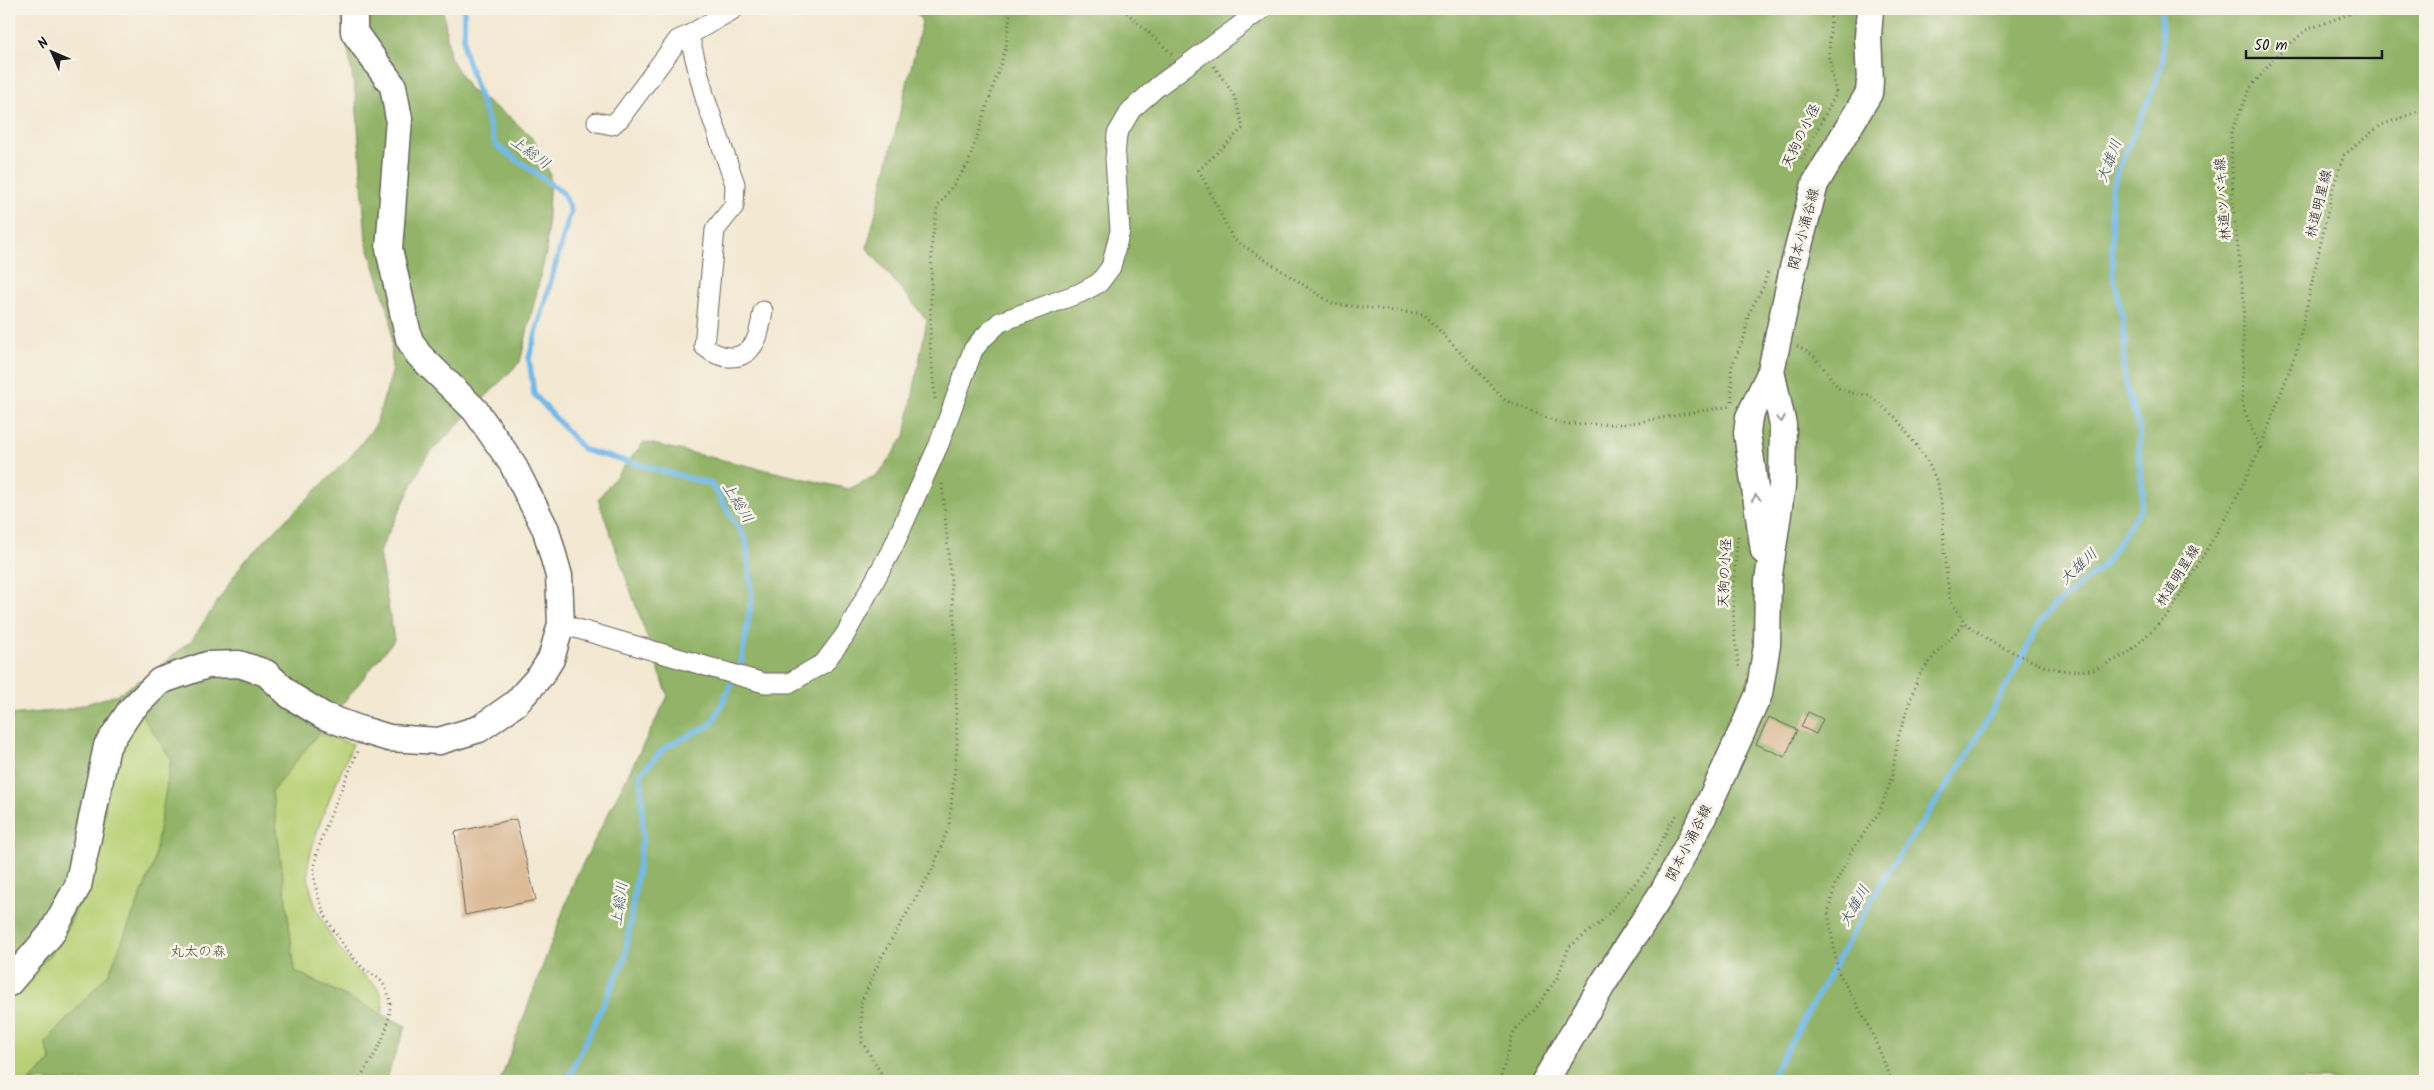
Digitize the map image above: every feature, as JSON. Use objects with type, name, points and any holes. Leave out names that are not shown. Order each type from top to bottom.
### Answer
[{"type":"street","points":[[9,983],[51,934],[78,886],[107,746],[130,711],[160,682],[207,665],[239,664],[266,673],[291,696],[324,716],[366,732],[389,738],[439,742],[479,729],[516,703],[541,675],[551,659],[561,624],[559,576],[546,530],[512,463],[474,410],[418,354],[409,339],[389,249],[399,119],[395,94],[393,86],[354,32],[354,9]]},
{"type":"street","points":[[597,122],[612,125],[620,118],[678,40],[734,9]]},
{"type":"street","points":[[561,624],[764,683],[789,683],[824,663],[845,635],[894,545],[939,444],[973,350],[1000,322],[1080,293],[1099,283],[1111,267],[1120,231],[1115,159],[1117,134],[1131,110],[1185,66],[1262,9]]},
{"type":"street","name":"関本小涌谷線","points":[[1545,1081],[1604,982],[1664,890],[1703,817],[1759,694],[1767,645],[1768,580],[1782,486],[1782,434],[1771,371],[1793,268],[1815,184],[1869,93],[1868,37],[1870,9]]},
{"type":"street","points":[[689,35],[705,98],[736,184],[734,206],[715,230],[704,346],[715,355],[729,357],[744,354],[755,341],[763,311]]},
{"type":"street","name":"関本小涌谷線","points":[[1768,580],[1747,433],[1749,417],[1744,403],[1771,371]]},
{"type":"path","points":[[936,407],[930,342],[932,242],[937,208],[968,164],[1006,48],[1010,13],[1008,9]]},
{"type":"path","points":[[1123,9],[1185,66]]},
{"type":"path","name":"天狗の小径","points":[[1800,164],[1836,94],[1829,57],[1831,9]]},
{"type":"path","name":"林道ツバキ線","points":[[2260,450],[2242,404],[2244,302],[2233,205],[2231,133],[2250,88],[2276,57],[2306,30],[2363,9]]},
{"type":"path","points":[[1206,52],[1235,97],[1242,128],[1199,170],[1233,239],[1333,304],[1424,314],[1505,400],[1562,424],[1627,424],[1744,403]]},
{"type":"path","name":"林道明星線","points":[[1780,336],[1814,356],[1839,388],[1851,393],[1869,394],[1896,418],[1927,460],[1938,484],[1944,513],[1944,555],[1950,600],[1965,623],[1993,643],[2043,666],[2067,671],[2094,670],[2127,654],[2169,614],[2231,508],[2260,450],[2297,350],[2333,188],[2344,155],[2381,125],[2415,113],[2425,112]]},
{"type":"path","points":[[1744,403],[1731,368],[1745,335],[1748,315],[1764,285],[1769,267]]},
{"type":"path","points":[[1731,414],[1744,403]]},
{"type":"path","points":[[886,1081],[862,1042],[861,1002],[880,960],[933,868],[946,835],[949,826],[958,747],[955,628],[939,444]]},
{"type":"path","name":"天狗の小径","points":[[1739,527],[1733,585],[1734,632],[1739,658],[1739,673]]},
{"type":"path","points":[[1892,1081],[1868,1026],[1838,971],[1828,913],[1835,885],[1852,850],[1880,811],[1892,776],[1898,738],[1918,677],[1937,652],[1965,623]]},
{"type":"path","points":[[357,1081],[370,1064],[383,1040],[390,1008],[381,981],[361,967],[328,920],[321,906],[314,870],[318,850],[366,732]]},
{"type":"path","points":[[1500,1081],[1512,1036],[1516,1028],[1534,1011],[1557,978],[1569,947],[1599,924],[1648,869],[1670,824],[1680,812]]},
{"type":"green space","points":[[341,9],[443,9],[450,57],[470,90],[511,118],[534,140],[550,174],[546,253],[520,362],[426,457],[379,552],[394,640],[272,791],[295,971],[406,1026],[385,1081],[29,1081],[51,1061],[45,1043],[109,973],[153,866],[171,759],[141,714],[118,751],[107,790],[102,839],[87,888],[59,945],[9,997],[9,715],[64,710],[116,695],[147,676],[192,640],[245,560],[350,457],[375,426],[392,373],[391,319],[366,241],[356,98]]},
{"type":"green space","points":[[914,9],[2425,9],[2425,1081],[500,1081],[575,879],[668,696],[598,499],[644,442],[849,489],[879,474],[905,436],[927,320],[867,248],[922,22]]},
{"type":"green space","name":"丸太の森","points":[[141,714],[306,729],[353,744],[318,828],[312,846],[308,874],[313,898],[323,922],[352,965],[376,986],[382,997],[383,1005],[380,1024],[349,1081],[9,1081],[9,996],[107,790],[118,751]]},
{"type":"building","points":[[1808,712],[1823,719],[1816,734],[1801,727]]},
{"type":"building","points":[[1769,717],[1797,730],[1785,757],[1756,744]]},
{"type":"building","points":[[516,819],[536,900],[465,915],[455,832]]},
{"type":"waterway","name":"上総川","points":[[464,9],[464,50],[496,145],[563,193],[571,210],[529,358],[534,394],[584,450],[711,484],[746,540],[752,598],[741,664],[712,724],[666,747],[641,773],[643,834],[625,958],[567,1081]]},
{"type":"waterway","name":"大雄川","points":[[1769,1081],[1886,875],[1965,759],[2039,624],[2052,608],[2104,565],[2140,510],[2143,493],[2139,460],[2139,426],[2128,394],[2123,366],[2125,343],[2122,314],[2113,275],[2111,191],[2122,160],[2154,88],[2163,61],[2161,9]]}]
